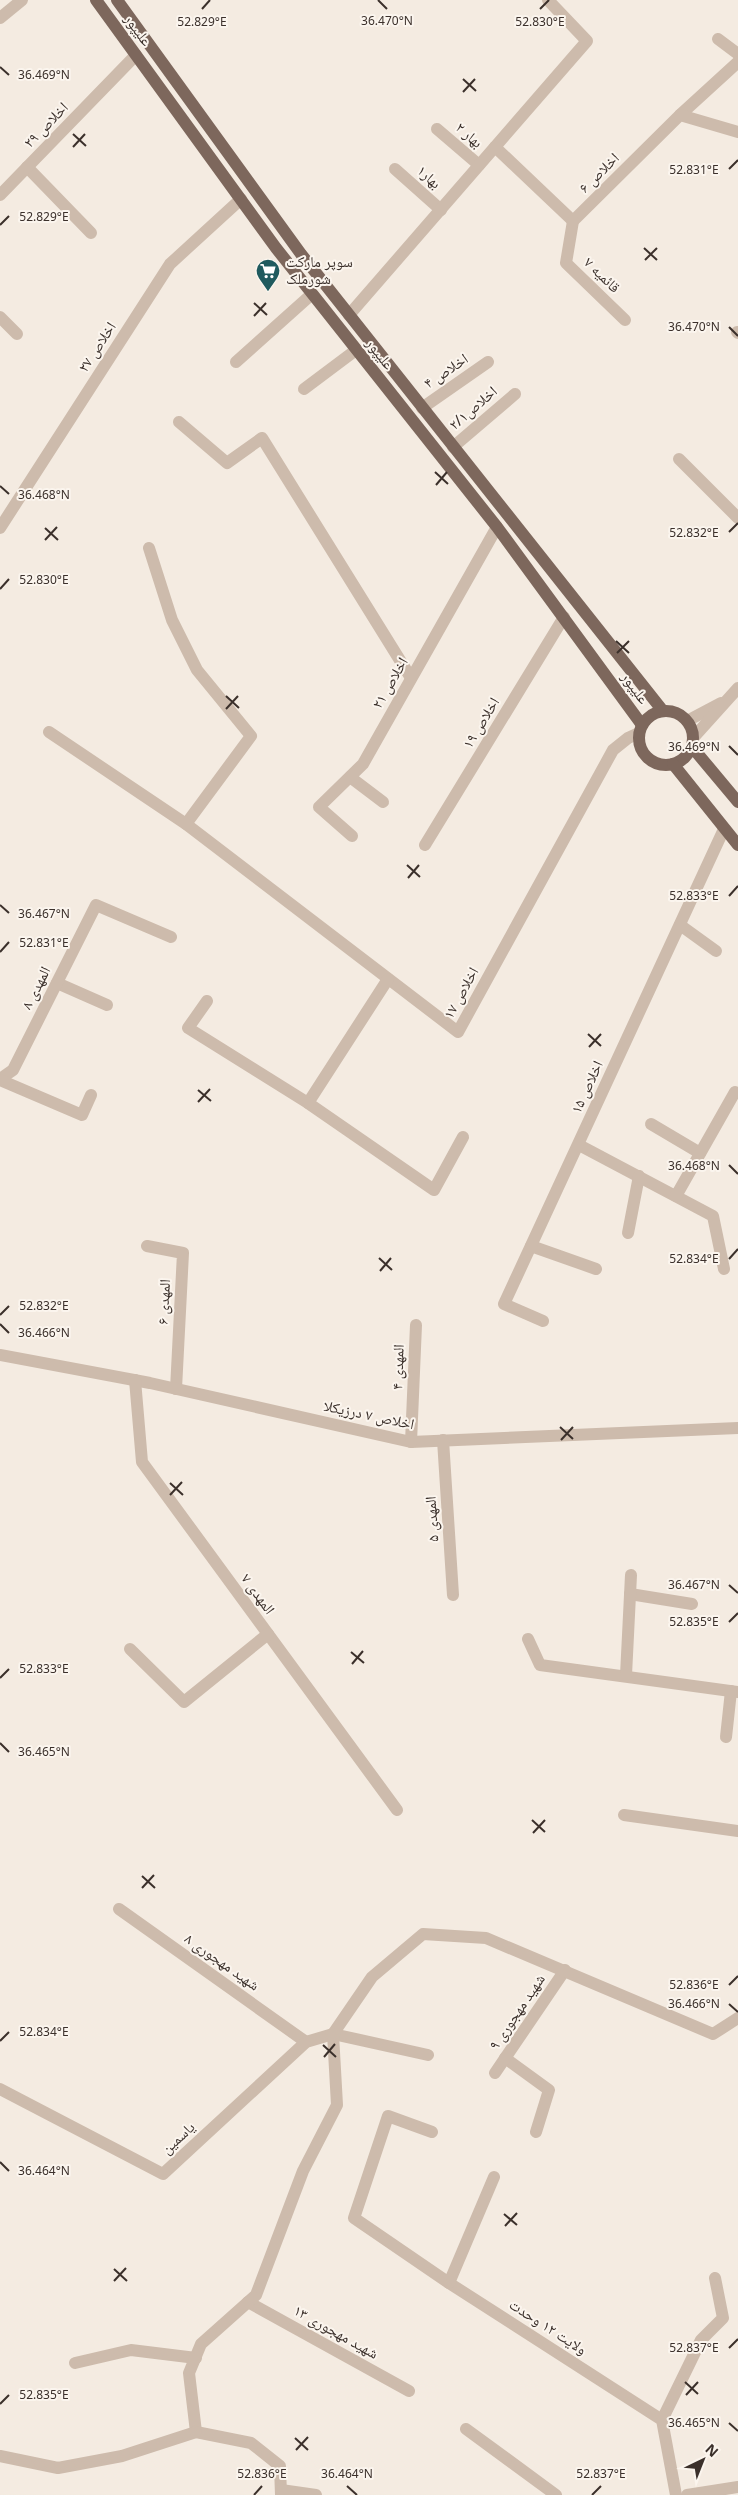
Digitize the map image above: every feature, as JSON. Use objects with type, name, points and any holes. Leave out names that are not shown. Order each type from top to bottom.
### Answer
[{"type":"main road","name":"علیپور","points":[[96,0],[312,294],[497,527],[564,617],[641,729]]},
{"type":"main road","name":"علیپور","points":[[117,0],[301,254],[663,711]]},
{"type":"main road","points":[[339,328],[349,315]]},
{"type":"main road","points":[[693,742],[681,761],[673,764],[655,763],[642,751],[641,729],[655,713],[663,711],[672,712],[687,721],[693,742],[738,802]]},
{"type":"main road","points":[[673,764],[738,845]]},
{"type":"street","points":[[0,18],[22,0]]},
{"type":"street","points":[[349,315],[587,41],[548,0]]},
{"type":"street","points":[[718,39],[738,54]]},
{"type":"street","name":"اخلاص ۲۹","points":[[0,195],[136,56]]},
{"type":"street","name":"اخلاص ۶","points":[[573,221],[738,62]]},
{"type":"street","points":[[680,116],[738,132]]},
{"type":"street","name":"بهار ۲","points":[[437,129],[479,166]]},
{"type":"street","points":[[495,148],[573,221]]},
{"type":"street","points":[[27,167],[91,233]]},
{"type":"street","name":"بهار۱","points":[[395,169],[441,210]]},
{"type":"street","name":"اخلاص ۲۷","points":[[0,528],[170,264],[241,199]]},
{"type":"street","name":"قائمیه ۷","points":[[573,221],[566,263],[625,320]]},
{"type":"street","points":[[236,362],[312,294]]},
{"type":"street","points":[[0,317],[17,334]]},
{"type":"street","points":[[304,389],[356,350]]},
{"type":"street","name":"اخلاص ۴","points":[[422,408],[488,362]]},
{"type":"street","name":"اخلاص۲/۱","points":[[453,447],[515,394]]},
{"type":"street","points":[[179,422],[227,462],[262,438],[411,678]]},
{"type":"street","points":[[679,459],[738,518]]},
{"type":"street","name":"اخلاص ۲۱","points":[[352,836],[319,807],[363,764],[497,527]]},
{"type":"street","points":[[148,548],[172,620],[197,670],[251,736],[186,824]]},
{"type":"street","name":"اخلاص ۱۹","points":[[425,846],[564,617]]},
{"type":"street","points":[[687,721],[736,696]]},
{"type":"street","points":[[693,742],[736,696]]},
{"type":"street","name":"اخلاص ۱۷","points":[[49,732],[186,824],[458,1032],[613,750],[641,729]]},
{"type":"street","points":[[350,777],[383,802]]},
{"type":"street","name":"اخلاص ۱۵","points":[[542,1321],[504,1304],[724,829]]},
{"type":"street","name":"المهدی ۸","points":[[0,1080],[13,1070],[96,905],[172,936]]},
{"type":"street","points":[[680,925],[716,951]]},
{"type":"street","points":[[308,1103],[388,979]]},
{"type":"street","points":[[57,983],[107,1005]]},
{"type":"street","points":[[207,1000],[188,1028],[308,1103],[434,1190],[463,1137]]},
{"type":"street","points":[[0,1080],[82,1115],[91,1095]]},
{"type":"street","points":[[676,1196],[735,1092]]},
{"type":"street","points":[[651,1124],[700,1153]]},
{"type":"street","points":[[579,1145],[713,1216],[724,1268]]},
{"type":"street","points":[[628,1233],[639,1176]]},
{"type":"street","name":"المهدی ۶","points":[[147,1246],[183,1253],[176,1389]]},
{"type":"street","points":[[531,1246],[596,1269]]},
{"type":"street","name":"المهدی ۴","points":[[411,1442],[416,1324]]},
{"type":"street","name":"اخلاص ۷ درزیکلا","points":[[0,1355],[135,1380],[411,1442],[738,1428]]},
{"type":"street","name":"المهدی ۷","points":[[135,1380],[142,1462],[397,1810]]},
{"type":"street","name":"المهدی ۵","points":[[443,1440],[453,1595]]},
{"type":"street","points":[[626,1676],[631,1575]]},
{"type":"street","points":[[630,1594],[692,1604]]},
{"type":"street","points":[[130,1649],[184,1702],[268,1634]]},
{"type":"street","points":[[528,1640],[540,1665],[735,1692],[726,1737]]},
{"type":"street","points":[[624,1815],[738,1831]]},
{"type":"street","name":"شهید مهجوری ۸","points":[[120,1909],[306,2042]]},
{"type":"street","points":[[196,2432],[189,2374],[202,2344],[256,2295],[303,2171],[337,2105],[333,2034],[372,1977],[423,1934],[486,1938],[713,2034],[738,2018]]},
{"type":"street","name":"شهید مهجوری ۹","points":[[495,2073],[565,1970]]},
{"type":"street","points":[[306,2042],[333,2034],[428,2055]]},
{"type":"street","name":"یاسمین","points":[[0,2088],[163,2174],[306,2042]]},
{"type":"street","points":[[505,2058],[549,2090],[536,2132]]},
{"type":"street","name":"ولایت ۱۲ وحدت","points":[[432,2132],[388,2116],[354,2218],[662,2420]]},
{"type":"street","points":[[449,2282],[494,2177]]},
{"type":"street","points":[[676,2495],[662,2420],[700,2340],[723,2318],[715,2278]]},
{"type":"street","name":"شهید مهجوری ۱۳","points":[[248,2302],[409,2391]]},
{"type":"street","points":[[75,2363],[131,2350],[196,2358]]},
{"type":"street","points":[[466,2429],[556,2495]]},
{"type":"street","points":[[0,2456],[58,2468],[122,2456],[196,2432],[251,2443],[280,2466],[281,2492],[316,2495]]},
{"type":"street","points":[[687,2495],[738,2487]]},
{"type":"place","name":"سوپر مارکت شورملک","points":[[268,292]]}]
